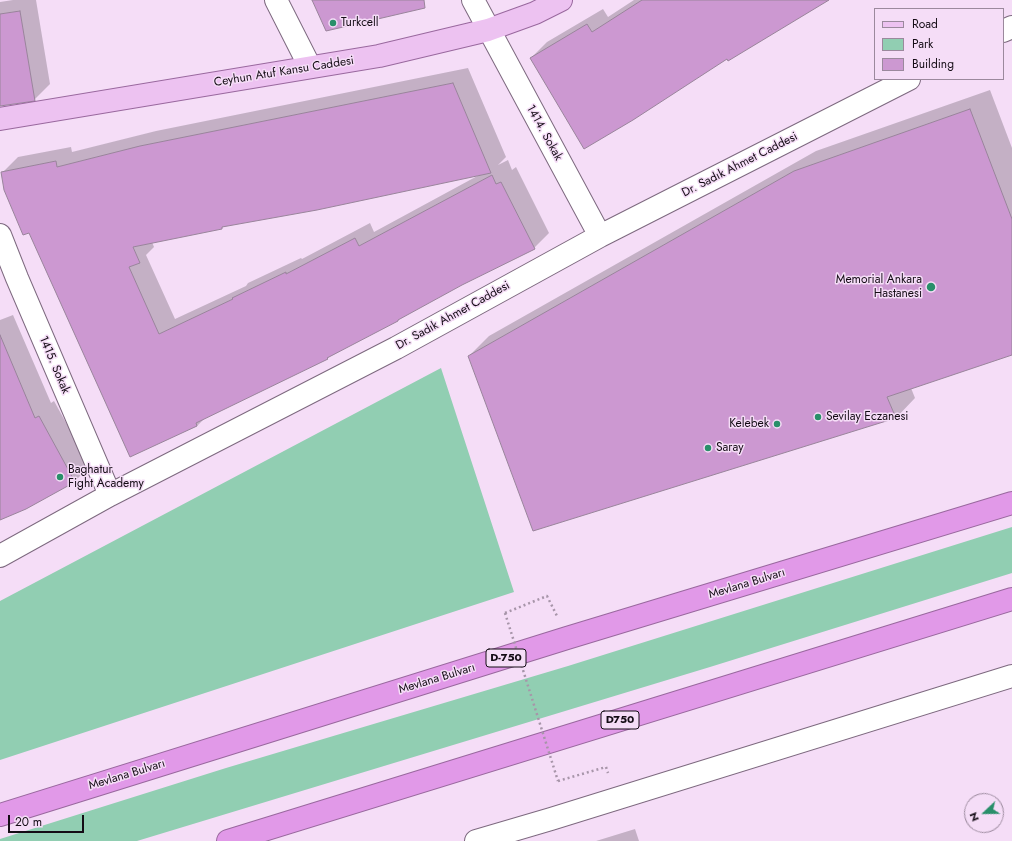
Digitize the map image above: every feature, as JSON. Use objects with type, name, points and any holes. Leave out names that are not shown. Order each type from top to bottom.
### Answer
[{"type":"highway","name":"Mevlana Bulvarı","points":[[0,815],[568,638],[1012,503]]},
{"type":"highway","name":"D750","points":[[234,840],[1012,599]]},
{"type":"main road","name":"Ceyhun Atuf Kansu Caddesi","points":[[0,119],[379,56],[488,30],[535,13],[561,0]]},
{"type":"street","points":[[276,0],[310,67]]},
{"type":"street","name":"1414. Sokak","points":[[473,0],[600,236]]},
{"type":"street","name":"Dr. Sadık Ahmet Caddesi","points":[[0,556],[110,495],[396,348],[600,236],[907,80]]},
{"type":"street","name":"1415. Sokak","points":[[0,235],[9,282],[110,495]]},
{"type":"street","points":[[476,841],[1012,676]]},
{"type":"path","points":[[547,596],[505,613],[558,781],[606,767],[608,773]]},
{"type":"green space","points":[[441,368],[514,592],[0,760],[0,601]]},
{"type":"green space","points":[[1012,527],[1012,573],[710,667],[137,841],[0,841],[0,839],[226,768],[568,666]]},
{"type":"building","points":[[312,0],[424,0],[425,8],[326,31]]},
{"type":"building","points":[[642,0],[829,0],[728,61],[727,59],[633,120],[584,149],[530,58],[587,24],[592,32]]},
{"type":"building","points":[[20,11],[35,101],[0,106],[0,14]]},
{"type":"building","points":[[453,83],[491,173],[317,210],[222,227],[222,229],[133,247],[140,263],[129,267],[159,334],[286,272],[286,274],[355,238],[359,246],[492,175],[496,184],[501,182],[535,249],[462,285],[398,321],[327,358],[328,359],[196,423],[197,426],[130,457],[29,233],[23,235],[4,190],[1,172],[56,161],[57,167],[140,146]]},
{"type":"building","points":[[970,109],[1012,219],[1012,355],[887,397],[896,418],[533,531],[468,356],[794,171]]},
{"type":"building","points":[[0,335],[35,418],[39,416],[75,482],[26,509],[0,520]]},
{"type":"place","name":"Turkcell","points":[[333,23]]},
{"type":"place","name":"Memorial Ankara Hastanesi","points":[[931,287]]},
{"type":"place","name":"Sevilay Eczanesi","points":[[818,417]]},
{"type":"place","name":"Kelebek","points":[[777,424]]},
{"type":"place","name":"Saray","points":[[708,448]]},
{"type":"place","name":"Baghatur Fight Academy","points":[[60,477]]}]
